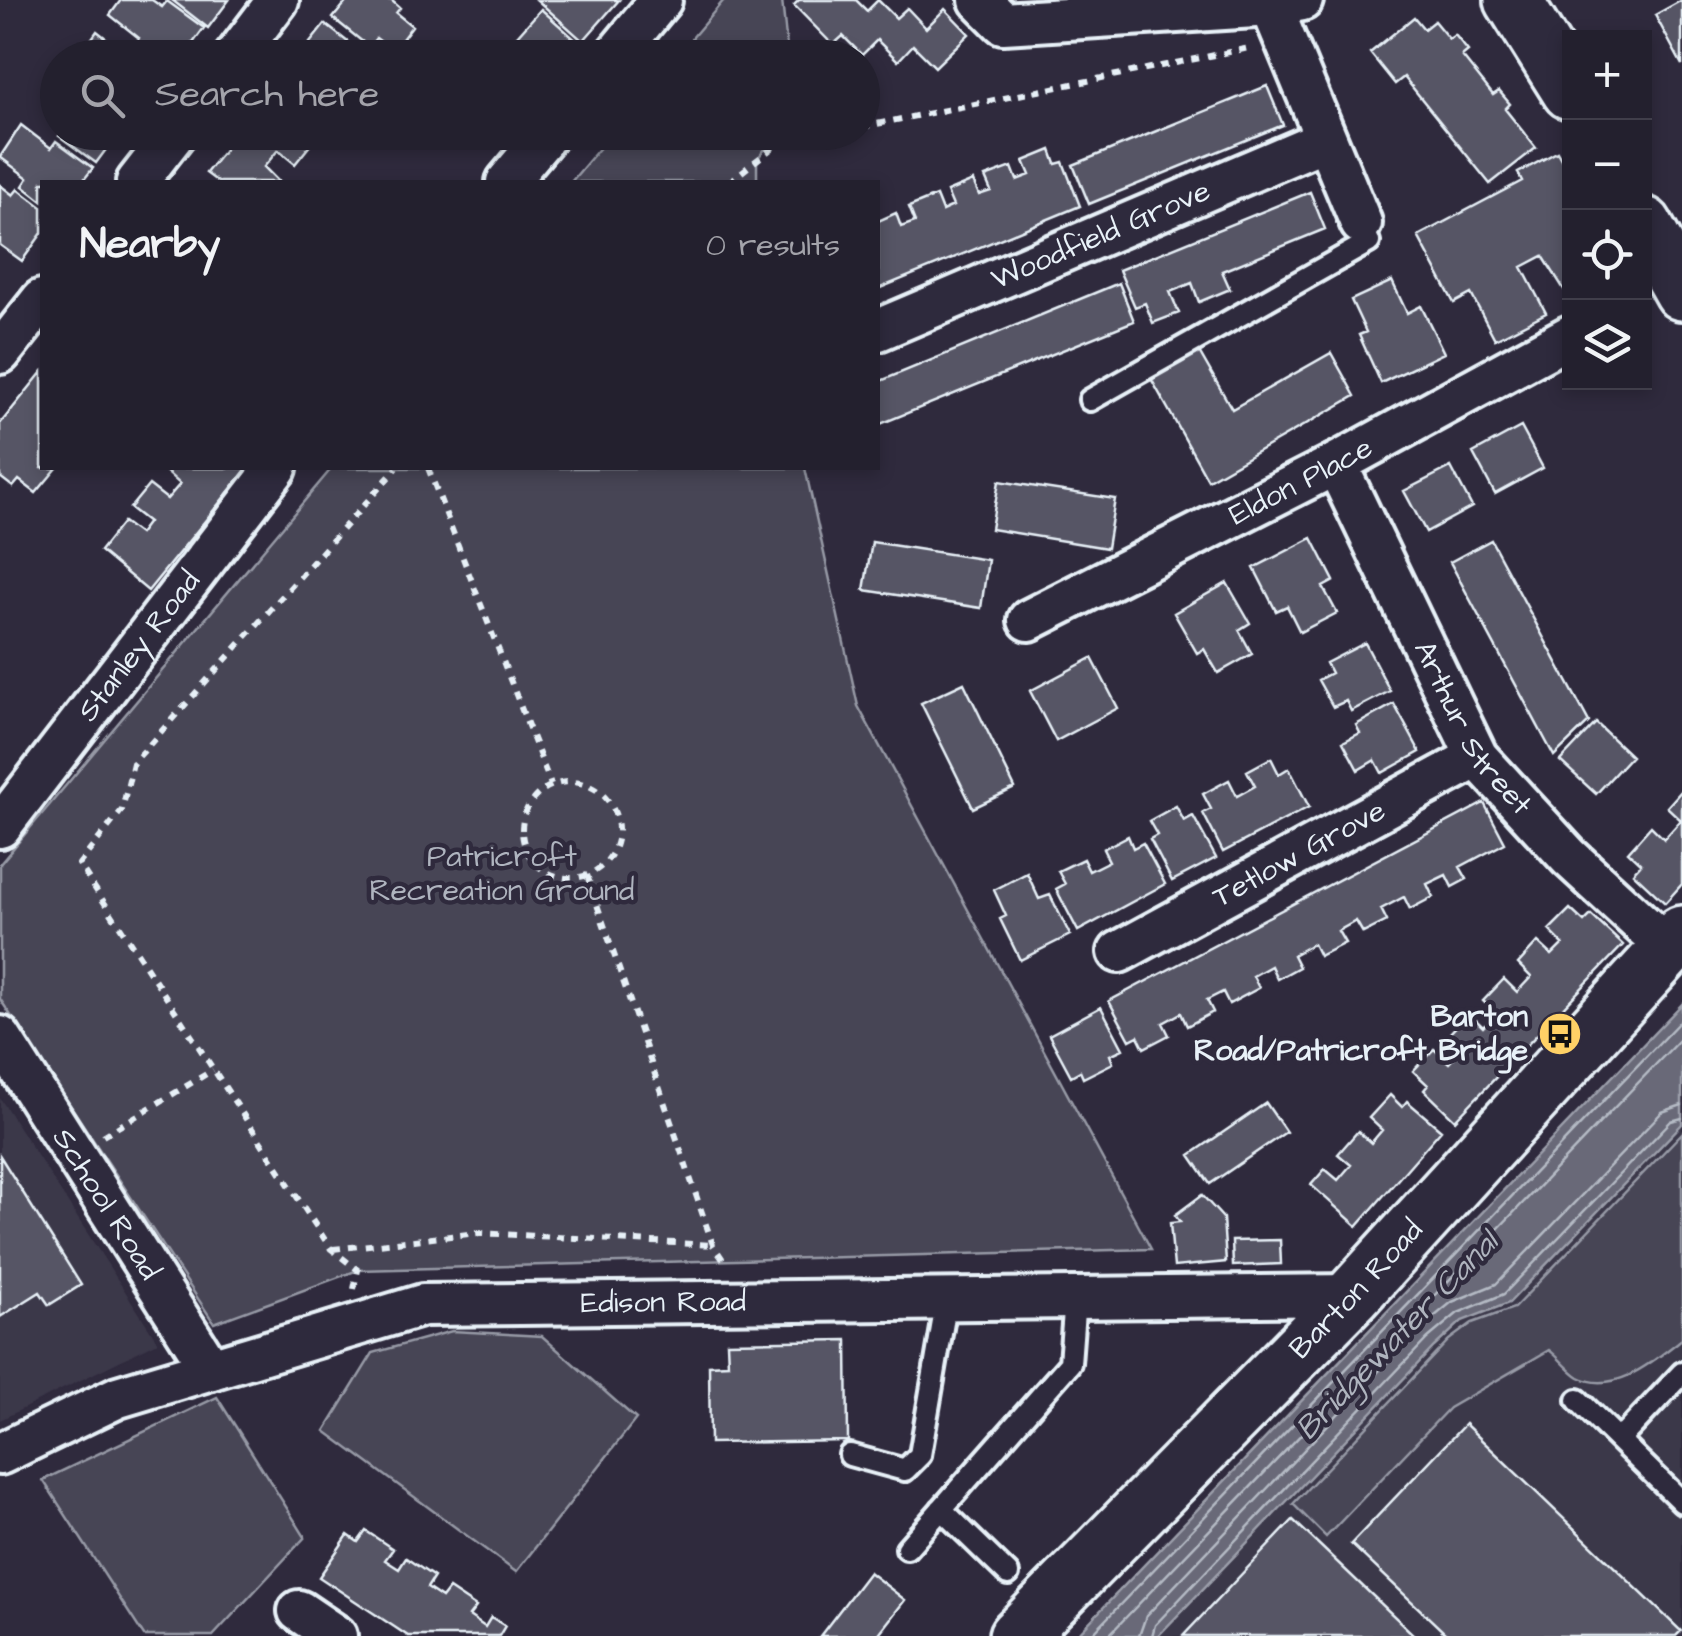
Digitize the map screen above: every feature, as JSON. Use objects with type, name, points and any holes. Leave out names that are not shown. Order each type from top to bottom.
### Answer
[{"type":"main road","points":[[1513,0],[1562,79]]},
{"type":"main road","points":[[1652,247],[1667,289]]},
{"type":"main road","name":"Barton Road","points":[[1017,1636],[1353,1295],[1675,941]]},
{"type":"street","points":[[248,40],[278,0]]},
{"type":"street","points":[[628,40],[661,0]]},
{"type":"street","points":[[980,0],[1002,23],[1281,12],[1324,140],[1361,222]]},
{"type":"street","name":"Woodfield Grove","points":[[880,329],[1324,140]]},
{"type":"street","points":[[509,180],[535,150]]},
{"type":"street","points":[[0,352],[40,302]]},
{"type":"street","name":"Eldon Place","points":[[1029,620],[1336,464],[1562,340]]},
{"type":"street","name":"Arthur Street","points":[[1336,464],[1477,756],[1569,857],[1675,941]]},
{"type":"street","name":"Stanley Road","points":[[0,827],[274,470]]},
{"type":"street","name":"Tetlow Grove","points":[[1119,952],[1477,756]]},
{"type":"street","name":"School Road","points":[[0,1036],[210,1369]]},
{"type":"street","name":"Edison Road","points":[[0,1454],[118,1397],[422,1305],[1353,1295]]},
{"type":"street","points":[[298,1612],[336,1636]]},
{"type":"lane","points":[[1090,400],[1370,242],[1361,222]]},
{"type":"lane","points":[[907,1548],[1070,1362],[1075,1298]]},
{"type":"lane","points":[[850,1455],[905,1470],[920,1455],[946,1299]]},
{"type":"lane","points":[[1618,1440],[1682,1372]]},
{"type":"lane","points":[[1578,1400],[1682,1502]]},
{"type":"lane","points":[[941,1509],[1008,1574]]},
{"type":"path","points":[[880,122],[1281,12]]},
{"type":"path","points":[[732,180],[770,150]]},
{"type":"path","points":[[344,1328],[358,1270],[332,1249],[78,864],[122,810],[132,763],[395,470]]},
{"type":"path","points":[[429,470],[551,785]]},
{"type":"path","points":[[566,782],[596,789],[614,812],[616,842],[600,867],[587,875],[554,876],[528,855],[522,822],[527,807],[551,785],[566,782]]},
{"type":"path","points":[[587,875],[713,1245],[753,1301]]},
{"type":"path","points":[[76,1153],[214,1070]]},
{"type":"path","points":[[332,1249],[478,1233],[713,1245]]},
{"type":"shaded area","points":[[0,1098],[158,1342],[0,1420]]},
{"type":"shaded area","points":[[1682,1124],[1682,1636],[1158,1636],[1434,1347],[1462,1321],[1509,1303]]},
{"type":"green space","points":[[724,0],[782,0],[786,40],[690,40]]},
{"type":"green space","points":[[598,150],[764,150],[757,159],[757,180],[573,180]]},
{"type":"green space","name":"Patricroft Recreation Ground","points":[[330,470],[805,470],[858,706],[1151,1249],[358,1270],[214,1323],[0,999],[0,864]]},
{"type":"green space","points":[[1682,1133],[1682,1339],[1634,1373],[1607,1382],[1579,1377],[1549,1350],[1449,1408],[1326,1537],[1293,1504],[1449,1340],[1472,1323],[1514,1308]]},
{"type":"green space","points":[[452,1331],[542,1336],[636,1419],[516,1572],[325,1431],[373,1353]]},
{"type":"green space","points":[[217,1397],[305,1537],[213,1636],[144,1636],[43,1480]]},
{"type":"water","name":"Bridgewater Canal","points":[[1682,1004],[1682,1124],[1509,1303],[1462,1321],[1434,1347],[1158,1636],[1076,1636]]},
{"type":"building","points":[[121,0],[152,0],[162,7],[167,1],[204,28],[195,40],[138,40],[110,15]]},
{"type":"building","points":[[172,0],[229,0],[208,28]]},
{"type":"building","points":[[348,0],[391,0],[400,8],[396,13],[412,26],[401,40],[360,40],[333,18]]},
{"type":"building","points":[[537,0],[619,0],[582,40]]},
{"type":"building","points":[[799,0],[856,0],[867,11],[878,0],[896,18],[907,8],[926,28],[945,9],[969,34],[935,67],[913,45],[898,61],[880,40],[847,40],[843,36],[828,40],[794,5]]},
{"type":"building","points":[[1682,0],[1682,65],[1655,15]]},
{"type":"building","points":[[541,9],[576,40],[514,40]]},
{"type":"building","points":[[1414,17],[1424,29],[1434,21],[1449,39],[1455,35],[1468,51],[1462,56],[1493,95],[1499,91],[1510,104],[1505,109],[1536,148],[1490,184],[1404,77],[1395,84],[1370,53]]},
{"type":"building","points":[[325,24],[345,40],[312,40]]},
{"type":"building","points":[[97,31],[108,40],[91,40]]},
{"type":"building","points":[[1267,86],[1283,125],[1089,204],[1073,165]]},
{"type":"building","points":[[21,125],[40,140],[40,150],[68,150],[93,168],[84,180],[40,180],[40,199],[23,186],[28,178],[0,157]]},
{"type":"building","points":[[78,150],[106,150],[96,163]]},
{"type":"building","points":[[225,150],[278,150],[264,167],[277,180],[215,180],[206,173]]},
{"type":"building","points":[[278,150],[306,150],[295,164]]},
{"type":"building","points":[[1051,150],[1056,164],[1063,162],[1080,206],[880,288],[880,220],[896,213],[901,227],[915,222],[909,207],[936,196],[942,211],[953,206],[947,192],[973,181],[979,195],[991,191],[985,177],[1012,167],[1017,180],[1030,175],[1024,161]]},
{"type":"building","points":[[1557,152],[1562,161],[1562,286],[1543,256],[1522,267],[1546,313],[1495,339],[1471,294],[1454,303],[1418,236],[1522,181],[1518,173]]},
{"type":"building","points":[[0,185],[13,195],[18,189],[40,206],[40,236],[22,261],[0,245]]},
{"type":"building","points":[[1310,192],[1325,229],[1222,271],[1230,289],[1199,302],[1192,283],[1170,292],[1179,313],[1153,323],[1145,303],[1135,307],[1119,270]]},
{"type":"building","points":[[1392,281],[1407,313],[1421,306],[1444,353],[1381,383],[1359,335],[1366,332],[1351,300]]},
{"type":"building","points":[[1119,283],[1134,321],[880,424],[880,381]]},
{"type":"building","points":[[1197,348],[1232,409],[1331,353],[1355,396],[1208,480],[1149,375]]},
{"type":"building","points":[[40,374],[40,470],[55,470],[36,493],[19,480],[13,487],[0,477],[0,424]]},
{"type":"building","points":[[1521,427],[1543,468],[1495,494],[1473,453]]},
{"type":"building","points":[[1451,467],[1472,507],[1426,532],[1404,491]]},
{"type":"building","points":[[164,470],[246,470],[148,591],[100,551],[123,522],[139,534],[148,522],[130,508],[149,485],[167,499],[180,484]]},
{"type":"building","points":[[999,481],[1115,499],[1107,548],[991,529]]},
{"type":"building","points":[[1312,538],[1334,581],[1323,587],[1337,613],[1300,632],[1287,606],[1276,611],[1254,568]]},
{"type":"building","points":[[1491,540],[1589,722],[1554,756],[1450,562]]},
{"type":"building","points":[[872,542],[988,560],[981,608],[864,590]]},
{"type":"building","points":[[1227,583],[1250,623],[1239,630],[1252,654],[1218,673],[1204,649],[1197,653],[1174,613]]},
{"type":"building","points":[[1365,643],[1390,691],[1351,711],[1346,701],[1333,707],[1318,680],[1331,673],[1326,663]]},
{"type":"building","points":[[1092,658],[1118,708],[1056,741],[1030,691]]},
{"type":"building","points":[[964,683],[1015,788],[973,808],[921,703]]},
{"type":"building","points":[[1394,704],[1420,752],[1382,773],[1375,760],[1358,770],[1343,742],[1360,733],[1356,725]]},
{"type":"building","points":[[1596,723],[1631,756],[1596,794],[1560,761]]},
{"type":"building","points":[[1271,758],[1279,774],[1289,768],[1309,807],[1223,852],[1203,813],[1211,809],[1203,794],[1229,780],[1237,796],[1255,786],[1247,771]]},
{"type":"building","points":[[1682,790],[1682,884],[1665,903],[1633,873],[1641,864],[1628,852],[1651,826],[1664,839],[1681,820],[1667,807]]},
{"type":"building","points":[[1484,803],[1505,843],[1460,867],[1467,879],[1452,887],[1446,875],[1427,884],[1433,897],[1410,909],[1404,897],[1381,909],[1387,921],[1363,933],[1356,921],[1338,931],[1345,943],[1319,956],[1313,944],[1293,955],[1299,967],[1277,979],[1271,966],[1253,976],[1259,988],[1229,1004],[1223,992],[1207,1000],[1213,1012],[1187,1026],[1181,1013],[1163,1023],[1169,1035],[1144,1048],[1138,1036],[1130,1040],[1109,1001]]},
{"type":"building","points":[[1176,806],[1184,821],[1193,816],[1216,858],[1172,881],[1150,839],[1157,835],[1149,821]]},
{"type":"building","points":[[1128,836],[1133,848],[1143,843],[1165,884],[1078,931],[1056,889],[1065,884],[1058,871],[1083,859],[1089,871],[1109,861],[1103,849]]},
{"type":"building","points":[[1027,873],[1039,899],[1050,895],[1070,935],[1020,960],[1000,919],[1006,916],[994,890]]},
{"type":"building","points":[[1570,909],[1584,922],[1591,915],[1623,945],[1455,1120],[1424,1090],[1428,1085],[1413,1071],[1434,1049],[1449,1063],[1462,1049],[1448,1035],[1469,1013],[1483,1027],[1496,1014],[1483,1001],[1504,979],[1517,992],[1531,977],[1518,964],[1538,942],[1552,955],[1563,944],[1549,930]]},
{"type":"building","points":[[1101,1007],[1123,1049],[1110,1055],[1113,1063],[1083,1078],[1080,1071],[1071,1076],[1049,1035]]},
{"type":"building","points":[[1390,1095],[1402,1107],[1407,1101],[1441,1130],[1357,1226],[1311,1185],[1325,1169],[1338,1180],[1351,1165],[1338,1154],[1358,1131],[1371,1143],[1382,1130],[1369,1118]]},
{"type":"building","points":[[1266,1103],[1286,1132],[1210,1184],[1190,1155]]},
{"type":"building","points":[[0,1156],[81,1285],[49,1305],[40,1292],[0,1317]]},
{"type":"building","points":[[1202,1195],[1223,1218],[1226,1262],[1174,1267],[1170,1223],[1180,1222],[1175,1215]]},
{"type":"building","points":[[1280,1240],[1281,1264],[1233,1266],[1232,1241]]},
{"type":"building","points":[[847,1340],[848,1441],[710,1443],[709,1365],[728,1364],[727,1342]]},
{"type":"building","points":[[1465,1424],[1681,1631],[1676,1636],[1448,1636],[1351,1544]]},
{"type":"building","points":[[1293,1520],[1415,1636],[1183,1636]]},
{"type":"building","points":[[366,1531],[393,1549],[385,1560],[399,1569],[406,1558],[434,1577],[427,1588],[442,1598],[449,1589],[476,1607],[469,1616],[485,1627],[491,1617],[505,1626],[499,1636],[408,1636],[319,1577],[348,1535],[358,1542]]},
{"type":"building","points":[[869,1572],[905,1600],[877,1636],[820,1636]]},
{"type":"place","name":"Barton Road/Patricroft Bridge","points":[[1560,1034]]}]
